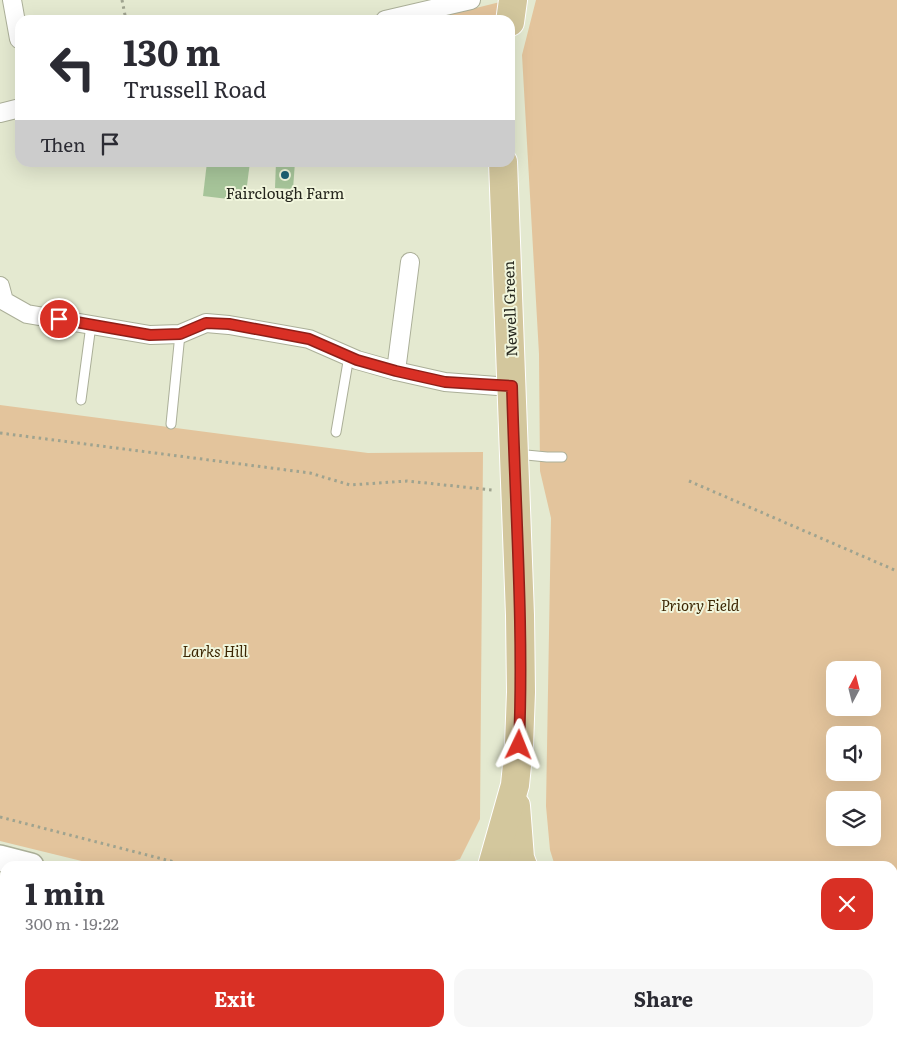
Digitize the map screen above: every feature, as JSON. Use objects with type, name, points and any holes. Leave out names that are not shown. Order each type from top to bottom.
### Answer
[{"type":"main road","points":[[511,15],[513,0]]},
{"type":"main road","name":"Newell Green","points":[[503,167],[520,605],[521,692],[515,785],[521,861]]},
{"type":"main road","name":"Newell Green","points":[[493,861],[515,785]]},
{"type":"street","points":[[12,0],[15,17]]},
{"type":"street","points":[[406,15],[471,0]]},
{"type":"street","points":[[0,112],[15,109]]},
{"type":"street","points":[[396,371],[410,262]]},
{"type":"street","points":[[1,297],[27,314],[150,335],[180,334],[206,323],[229,324],[309,339],[348,356],[396,371],[445,382],[512,386]]},
{"type":"lane","points":[[81,400],[91,325]]},
{"type":"lane","points":[[171,424],[180,334]]},
{"type":"lane","points":[[336,432],[348,356]]},
{"type":"lane","points":[[514,454],[562,457]]},
{"type":"path","points":[[122,0],[125,15]]},
{"type":"path","points":[[0,432],[310,474],[350,485],[408,481],[497,490]]},
{"type":"path","points":[[690,481],[897,571]]},
{"type":"path","points":[[0,817],[171,861]]},
{"type":"green space","name":"Priory Field","points":[[536,0],[897,0],[897,861],[553,861],[550,850],[546,806],[551,518],[540,471],[539,354],[522,55]]},
{"type":"green space","points":[[500,2],[499,15],[448,15]]},
{"type":"green space","name":"Larks Hill","points":[[0,405],[368,453],[483,452],[480,819],[460,859],[454,861],[82,861],[0,841]]},
{"type":"building","points":[[206,167],[249,167],[245,201],[203,196]]},
{"type":"building","name":"Fairclough Farm","points":[[276,167],[295,167],[293,189],[275,188]]},
{"type":"place","name":"Fairclough Farm","points":[[285,175]]},
{"type":"route","points":[[59,319],[150,335],[180,334],[206,323],[229,324],[309,339],[357,360],[445,382],[512,386],[520,615],[521,692],[519,745]]}]
